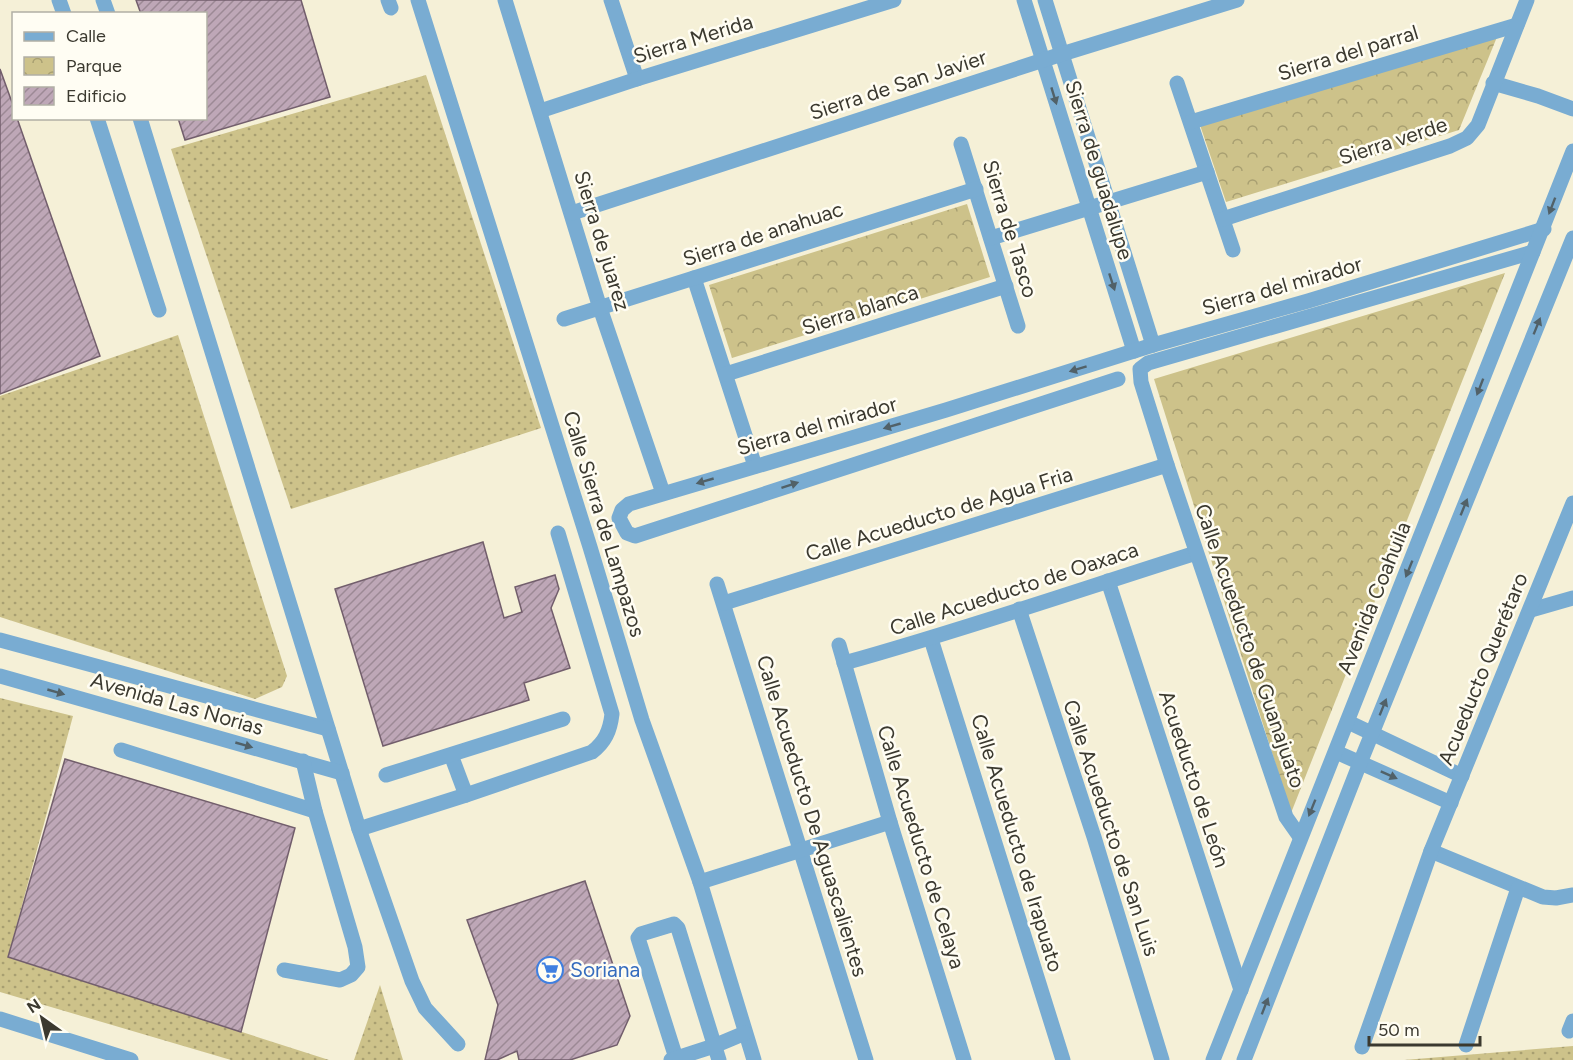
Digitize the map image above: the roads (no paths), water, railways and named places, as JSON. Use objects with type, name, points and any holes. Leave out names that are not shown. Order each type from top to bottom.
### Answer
[{"type":"street","name":"Calle Sierra de Lampazos","points":[[418,0],[642,720],[700,882],[754,1060]]},
{"type":"street","name":"Sierra de juarez","points":[[505,0],[600,308],[663,493]]},
{"type":"street","points":[[611,0],[637,79]]},
{"type":"street","name":"Sierra Merida","points":[[540,111],[894,0]]},
{"type":"street","name":"Sierra de guadalupe","points":[[1024,0],[1134,351]]},
{"type":"street","name":"Sierra de guadalupe","points":[[1045,0],[1153,345]]},
{"type":"street","name":"Sierra de San Javier","points":[[572,213],[1062,54],[1238,0]]},
{"type":"street","name":"Sierra verde","points":[[1223,219],[1467,138],[1478,124],[1527,0]]},
{"type":"street","name":"Sierra del parral","points":[[1191,122],[1517,25]]},
{"type":"street","points":[[1177,83],[1233,250]]},
{"type":"street","points":[[1493,83],[1573,109]]},
{"type":"street","points":[[98,120],[159,310]]},
{"type":"street","points":[[141,120],[359,828],[411,981],[425,1008],[458,1044]]},
{"type":"street","name":"Sierra de Tasco","points":[[961,144],[1018,326]]},
{"type":"street","name":"Avenida Coahuila","points":[[1213,1060],[1573,151]]},
{"type":"street","points":[[991,238],[1207,172]]},
{"type":"street","name":"Sierra de anahuac","points":[[564,319],[976,189]]},
{"type":"street","name":"Sierra del mirador","points":[[1118,380],[635,536],[627,533],[620,518],[622,510],[629,504],[663,493],[1544,229]]},
{"type":"street","points":[[1244,1060],[1360,763],[1573,238]]},
{"type":"street","name":"Sierra del mirador","points":[[1140,369],[1148,363],[1533,252]]},
{"type":"street","points":[[694,278],[755,466]]},
{"type":"street","name":"Sierra blanca","points":[[726,374],[1006,286]]},
{"type":"street","name":"Calle Acueducto de Guanajuato","points":[[1140,369],[1141,382],[1196,554],[1286,817],[1300,837]]},
{"type":"street","points":[[946,410],[952,432]]},
{"type":"street","name":"Calle Acueducto de Agua Fria","points":[[724,603],[1167,465]]},
{"type":"street","name":"Acueducto Querétaro","points":[[1362,1047],[1431,851],[1573,503]]},
{"type":"street","points":[[359,828],[466,795],[592,752],[601,745],[611,725],[612,714],[558,533]]},
{"type":"street","name":"Calle Acueducto de Oaxaca","points":[[844,663],[931,639],[1196,554]]},
{"type":"street","name":"Acueducto de León","points":[[1108,581],[1241,990]]},
{"type":"street","name":"Calle Acueducto De Aguascalientes","points":[[717,584],[867,1060]]},
{"type":"street","points":[[1531,610],[1573,598]]},
{"type":"street","name":"Calle Acueducto de San Luis","points":[[1019,609],[1094,837],[1162,1060]]},
{"type":"street","name":"Calle Acueducto de Irapuato","points":[[931,639],[1063,1060]]},
{"type":"street","name":"Avenida Las Norias","points":[[0,640],[328,729]]},
{"type":"street","name":"Calle Acueducto de Celaya","points":[[839,645],[890,822],[964,1060]]},
{"type":"street","name":"Avenida Las Norias","points":[[0,676],[342,773]]},
{"type":"street","points":[[386,775],[563,719]]},
{"type":"street","points":[[1348,722],[1462,776]]},
{"type":"street","points":[[121,750],[315,811]]},
{"type":"street","points":[[1336,752],[1451,802]]},
{"type":"street","points":[[451,754],[466,795]]},
{"type":"street","points":[[284,970],[340,980],[351,975],[358,967],[355,947],[303,762]]},
{"type":"street","points":[[700,882],[890,822]]},
{"type":"street","points":[[1431,851],[1518,888],[1548,898],[1573,896]]},
{"type":"street","points":[[1466,1045],[1518,888]]},
{"type":"street","points":[[717,1053],[677,926],[674,924],[641,934],[638,938],[673,1059],[717,1053],[745,1033]]},
{"type":"street","points":[[0,1019],[124,1059]]},
{"type":"place","name":"Soriana","points":[[550,970]]}]
